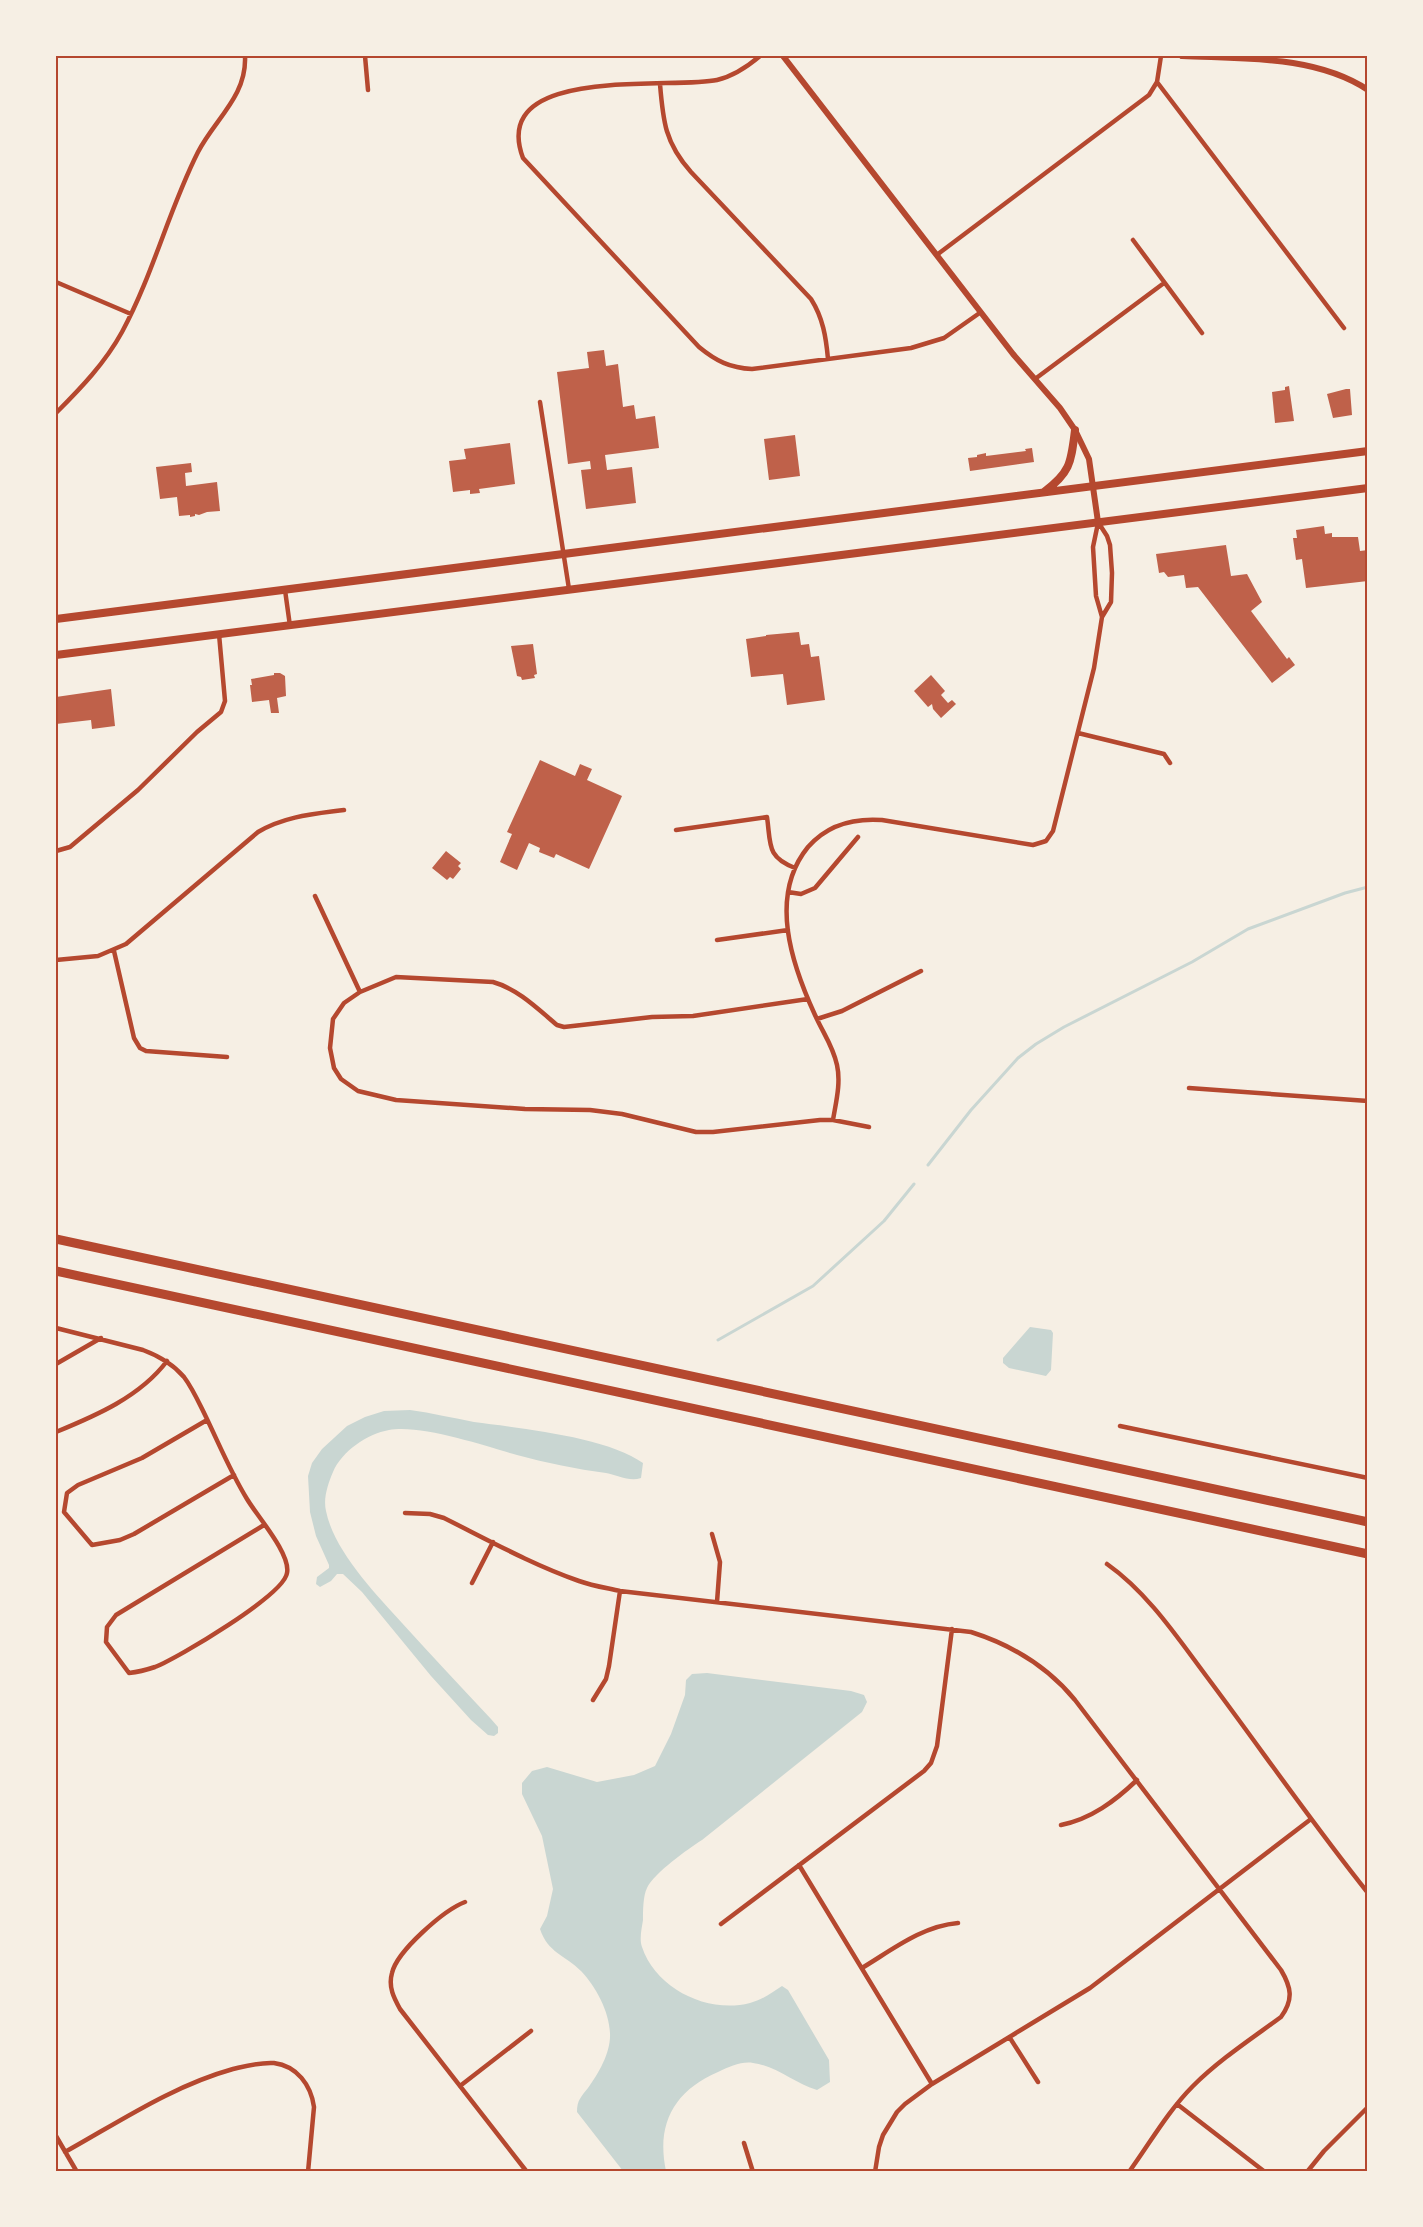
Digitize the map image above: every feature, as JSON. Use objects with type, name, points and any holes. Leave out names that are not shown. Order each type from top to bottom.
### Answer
[{"type":"highway","points":[[56,1239],[1368,1522]]},
{"type":"highway","points":[[56,1271],[1368,1554]]},
{"type":"main road","points":[[1041,494],[1056,483],[1066,471],[1075,430]]},
{"type":"main road","points":[[56,619],[1368,451]]},
{"type":"main road","points":[[56,655],[1368,488]]},
{"type":"street","points":[[56,413],[90,378],[105,358],[131,314],[198,152],[241,87],[245,56]]},
{"type":"street","points":[[365,56],[368,90]]},
{"type":"street","points":[[760,56],[732,76],[718,80],[700,83],[600,86],[572,90],[539,102],[529,110],[519,127],[519,147],[523,158],[699,347],[714,359],[732,367],[752,369],[911,348],[934,342],[961,328],[981,312]]},
{"type":"street","points":[[783,56],[1075,430],[1086,450],[1094,487],[1098,522],[1093,547],[1096,596],[1102,618]]},
{"type":"street","points":[[938,255],[1149,95],[1157,82],[1161,56]]},
{"type":"street","points":[[1182,56],[1280,62],[1313,68],[1335,73],[1368,90]]},
{"type":"street","points":[[1157,82],[1344,328]]},
{"type":"street","points":[[660,84],[663,120],[674,149],[691,172],[811,299],[824,326],[828,359]]},
{"type":"street","points":[[1132,240],[1202,333]]},
{"type":"street","points":[[56,282],[131,314]]},
{"type":"street","points":[[1035,380],[1164,283]]},
{"type":"street","points":[[540,402],[569,589]]},
{"type":"street","points":[[833,1119],[838,1068],[828,1038],[808,999],[796,965],[788,930],[788,892],[795,868],[801,856],[818,837],[843,823],[859,820],[882,820],[1033,845],[1040,844],[1050,837],[1094,668],[1102,618],[1111,602],[1112,573],[1109,542],[1098,522]]},
{"type":"street","points":[[285,590],[290,626]]},
{"type":"street","points":[[56,851],[70,847],[130,796],[221,712],[225,701],[219,634]]},
{"type":"street","points":[[1078,733],[1164,754],[1170,763]]},
{"type":"street","points":[[56,960],[98,956],[114,951],[130,941],[264,828],[280,820],[344,810]]},
{"type":"street","points":[[676,830],[767,817],[774,856],[783,864],[795,868]]},
{"type":"street","points":[[788,892],[801,894],[815,888],[858,837]]},
{"type":"street","points":[[315,896],[360,992]]},
{"type":"street","points":[[717,940],[788,930]]},
{"type":"street","points":[[114,951],[134,1038],[140,1048],[228,1057]]},
{"type":"street","points":[[817,1018],[842,1011],[921,971]]},
{"type":"street","points":[[808,999],[693,1016],[652,1017],[564,1028],[516,992],[493,982],[396,977],[360,992],[344,1004],[333,1019],[330,1048],[332,1063],[341,1079],[358,1091],[396,1100],[482,1107],[590,1110],[631,1116],[696,1132],[833,1119],[869,1127]]},
{"type":"street","points":[[1189,1088],[1368,1101]]},
{"type":"street","points":[[56,1328],[143,1350],[166,1361],[183,1377],[192,1388],[234,1475],[287,1563],[288,1571],[282,1585],[229,1624],[156,1667],[129,1673],[106,1642],[107,1627],[116,1616],[264,1525]]},
{"type":"street","points":[[56,1364],[101,1338]]},
{"type":"street","points":[[56,1432],[135,1392],[148,1382],[166,1361]]},
{"type":"street","points":[[207,1420],[142,1458],[78,1485],[67,1493],[64,1512],[92,1545],[113,1542],[134,1534],[234,1475]]},
{"type":"street","points":[[1120,1426],[1368,1478]]},
{"type":"street","points":[[405,1513],[418,1512],[437,1516],[579,1581],[620,1591],[952,1629],[991,1638],[1025,1655],[1074,1697],[1290,1984],[1290,1998],[1281,2017],[1213,2068],[1177,2104],[1129,2172]]},
{"type":"street","points":[[712,1534],[720,1562],[717,1602]]},
{"type":"street","points":[[472,1583],[493,1542]]},
{"type":"street","points":[[1107,1564],[1136,1587],[1181,1643],[1368,1893]]},
{"type":"street","points":[[593,1700],[606,1678],[620,1591]]},
{"type":"street","points":[[721,1924],[924,1771],[931,1763],[937,1746],[952,1629]]},
{"type":"street","points":[[1061,1825],[1085,1819],[1106,1806],[1137,1780]]},
{"type":"street","points":[[875,2172],[879,2147],[889,2124],[905,2104],[932,2084],[1091,1987],[1311,1819]]},
{"type":"street","points":[[799,1865],[932,2084]]},
{"type":"street","points":[[465,1902],[436,1920],[401,1956],[392,1973],[390,1982],[392,1992],[400,2009],[527,2172]]},
{"type":"street","points":[[862,1968],[920,1933],[958,1923]]},
{"type":"street","points":[[460,2086],[531,2031]]},
{"type":"street","points":[[1010,2038],[1038,2082]]},
{"type":"street","points":[[64,2152],[172,2092],[195,2082],[245,2066],[273,2063],[293,2070],[303,2079],[312,2097],[314,2107],[308,2172]]},
{"type":"street","points":[[1177,2104],[1265,2172]]},
{"type":"street","points":[[1307,2172],[1324,2151],[1368,2107]]},
{"type":"street","points":[[56,2136],[77,2172]]},
{"type":"street","points":[[744,2143],[753,2172]]},
{"type":"shaded area","points":[[1030,1327],[1051,1330],[1053,1333],[1051,1370],[1046,1376],[1009,1368],[1003,1363],[1003,1358]]},
{"type":"shaded area","points":[[410,1410],[586,1440],[628,1454],[643,1463],[641,1478],[628,1479],[539,1461],[435,1433],[402,1429],[372,1435],[356,1445],[337,1464],[329,1481],[325,1501],[330,1526],[337,1541],[357,1571],[380,1598],[498,1727],[498,1733],[494,1736],[488,1735],[471,1720],[431,1676],[362,1592],[343,1574],[337,1574],[331,1581],[320,1587],[316,1584],[317,1577],[329,1568],[329,1565],[316,1536],[310,1512],[308,1476],[312,1463],[322,1449],[347,1426],[384,1411]]},
{"type":"shaded area","points":[[707,1673],[851,1691],[864,1695],[867,1702],[862,1712],[664,1869],[647,1888],[643,1904],[641,1944],[649,1962],[659,1975],[686,1995],[717,2005],[750,2003],[782,1986],[788,1990],[829,2060],[830,2082],[817,2090],[762,2065],[744,2063],[727,2068],[690,2089],[672,2111],[666,2124],[664,2138],[666,2171],[623,2171],[577,2112],[580,2099],[604,2062],[610,2040],[609,2025],[601,2000],[592,1984],[581,1971],[552,1949],[540,1929],[547,1916],[553,1889],[542,1836],[522,1794],[522,1783],[532,1771],[547,1767],[597,1782],[634,1775],[655,1766],[671,1734],[685,1695],[686,1680],[692,1674]]},
{"type":"building","points":[[604,350],[606,366],[618,364],[623,407],[634,405],[636,419],[655,416],[659,448],[605,455],[607,470],[632,467],[636,503],[586,509],[581,470],[591,469],[590,461],[568,464],[557,372],[589,368],[587,352]]},
{"type":"building","points":[[1289,386],[1294,421],[1275,423],[1272,392],[1285,390],[1285,387]]},
{"type":"building","points":[[1350,389],[1352,415],[1333,418],[1327,394]]},
{"type":"building","points":[[795,435],[800,476],[769,480],[764,439]]},
{"type":"building","points":[[510,443],[515,484],[479,489],[480,493],[470,494],[470,490],[453,492],[449,461],[466,459],[464,449]]},
{"type":"building","points":[[1032,448],[1034,462],[970,471],[968,458],[986,453],[986,456],[1026,451],[1025,449]]},
{"type":"building","points":[[191,463],[192,472],[185,473],[186,486],[217,482],[220,511],[195,514],[190,517],[190,515],[179,516],[177,497],[160,499],[156,467]]},
{"type":"building","points":[[1324,526],[1325,534],[1332,533],[1332,537],[1358,537],[1360,551],[1368,550],[1368,581],[1306,588],[1302,559],[1296,560],[1293,538],[1297,538],[1296,530]]},
{"type":"building","points":[[1226,545],[1231,576],[1247,574],[1262,602],[1251,611],[1287,659],[1289,657],[1295,665],[1272,683],[1198,587],[1186,588],[1184,575],[1168,577],[1164,572],[1159,573],[1156,554]]},
{"type":"building","points":[[799,632],[801,645],[809,644],[811,657],[819,656],[825,700],[787,705],[783,674],[751,677],[746,639]]},
{"type":"building","points":[[533,644],[537,674],[534,675],[535,678],[522,680],[517,676],[511,646]]},
{"type":"building","points":[[274,673],[285,676],[286,696],[277,698],[279,713],[271,713],[269,700],[252,702],[251,679],[274,675]]},
{"type":"building","points":[[931,675],[945,691],[941,695],[948,703],[952,700],[956,704],[941,718],[933,709],[932,704],[928,707],[914,691]]},
{"type":"building","points":[[111,689],[115,726],[92,729],[91,720],[56,724],[56,697]]},
{"type":"building","points":[[540,760],[575,776],[580,764],[592,769],[587,780],[622,796],[589,869],[556,854],[554,858],[539,852],[540,848],[529,843],[517,870],[500,862],[512,834],[507,832]]},
{"type":"building","points":[[446,851],[461,863],[458,866],[461,869],[453,879],[450,877],[447,880],[432,868]]},
{"type":"waterway","points":[[928,1165],[971,1110],[1018,1058],[1036,1044],[1064,1027],[1192,962],[1248,929],[1345,893],[1368,887]]},
{"type":"waterway","points":[[718,1340],[813,1286],[884,1221],[914,1184]]}]
